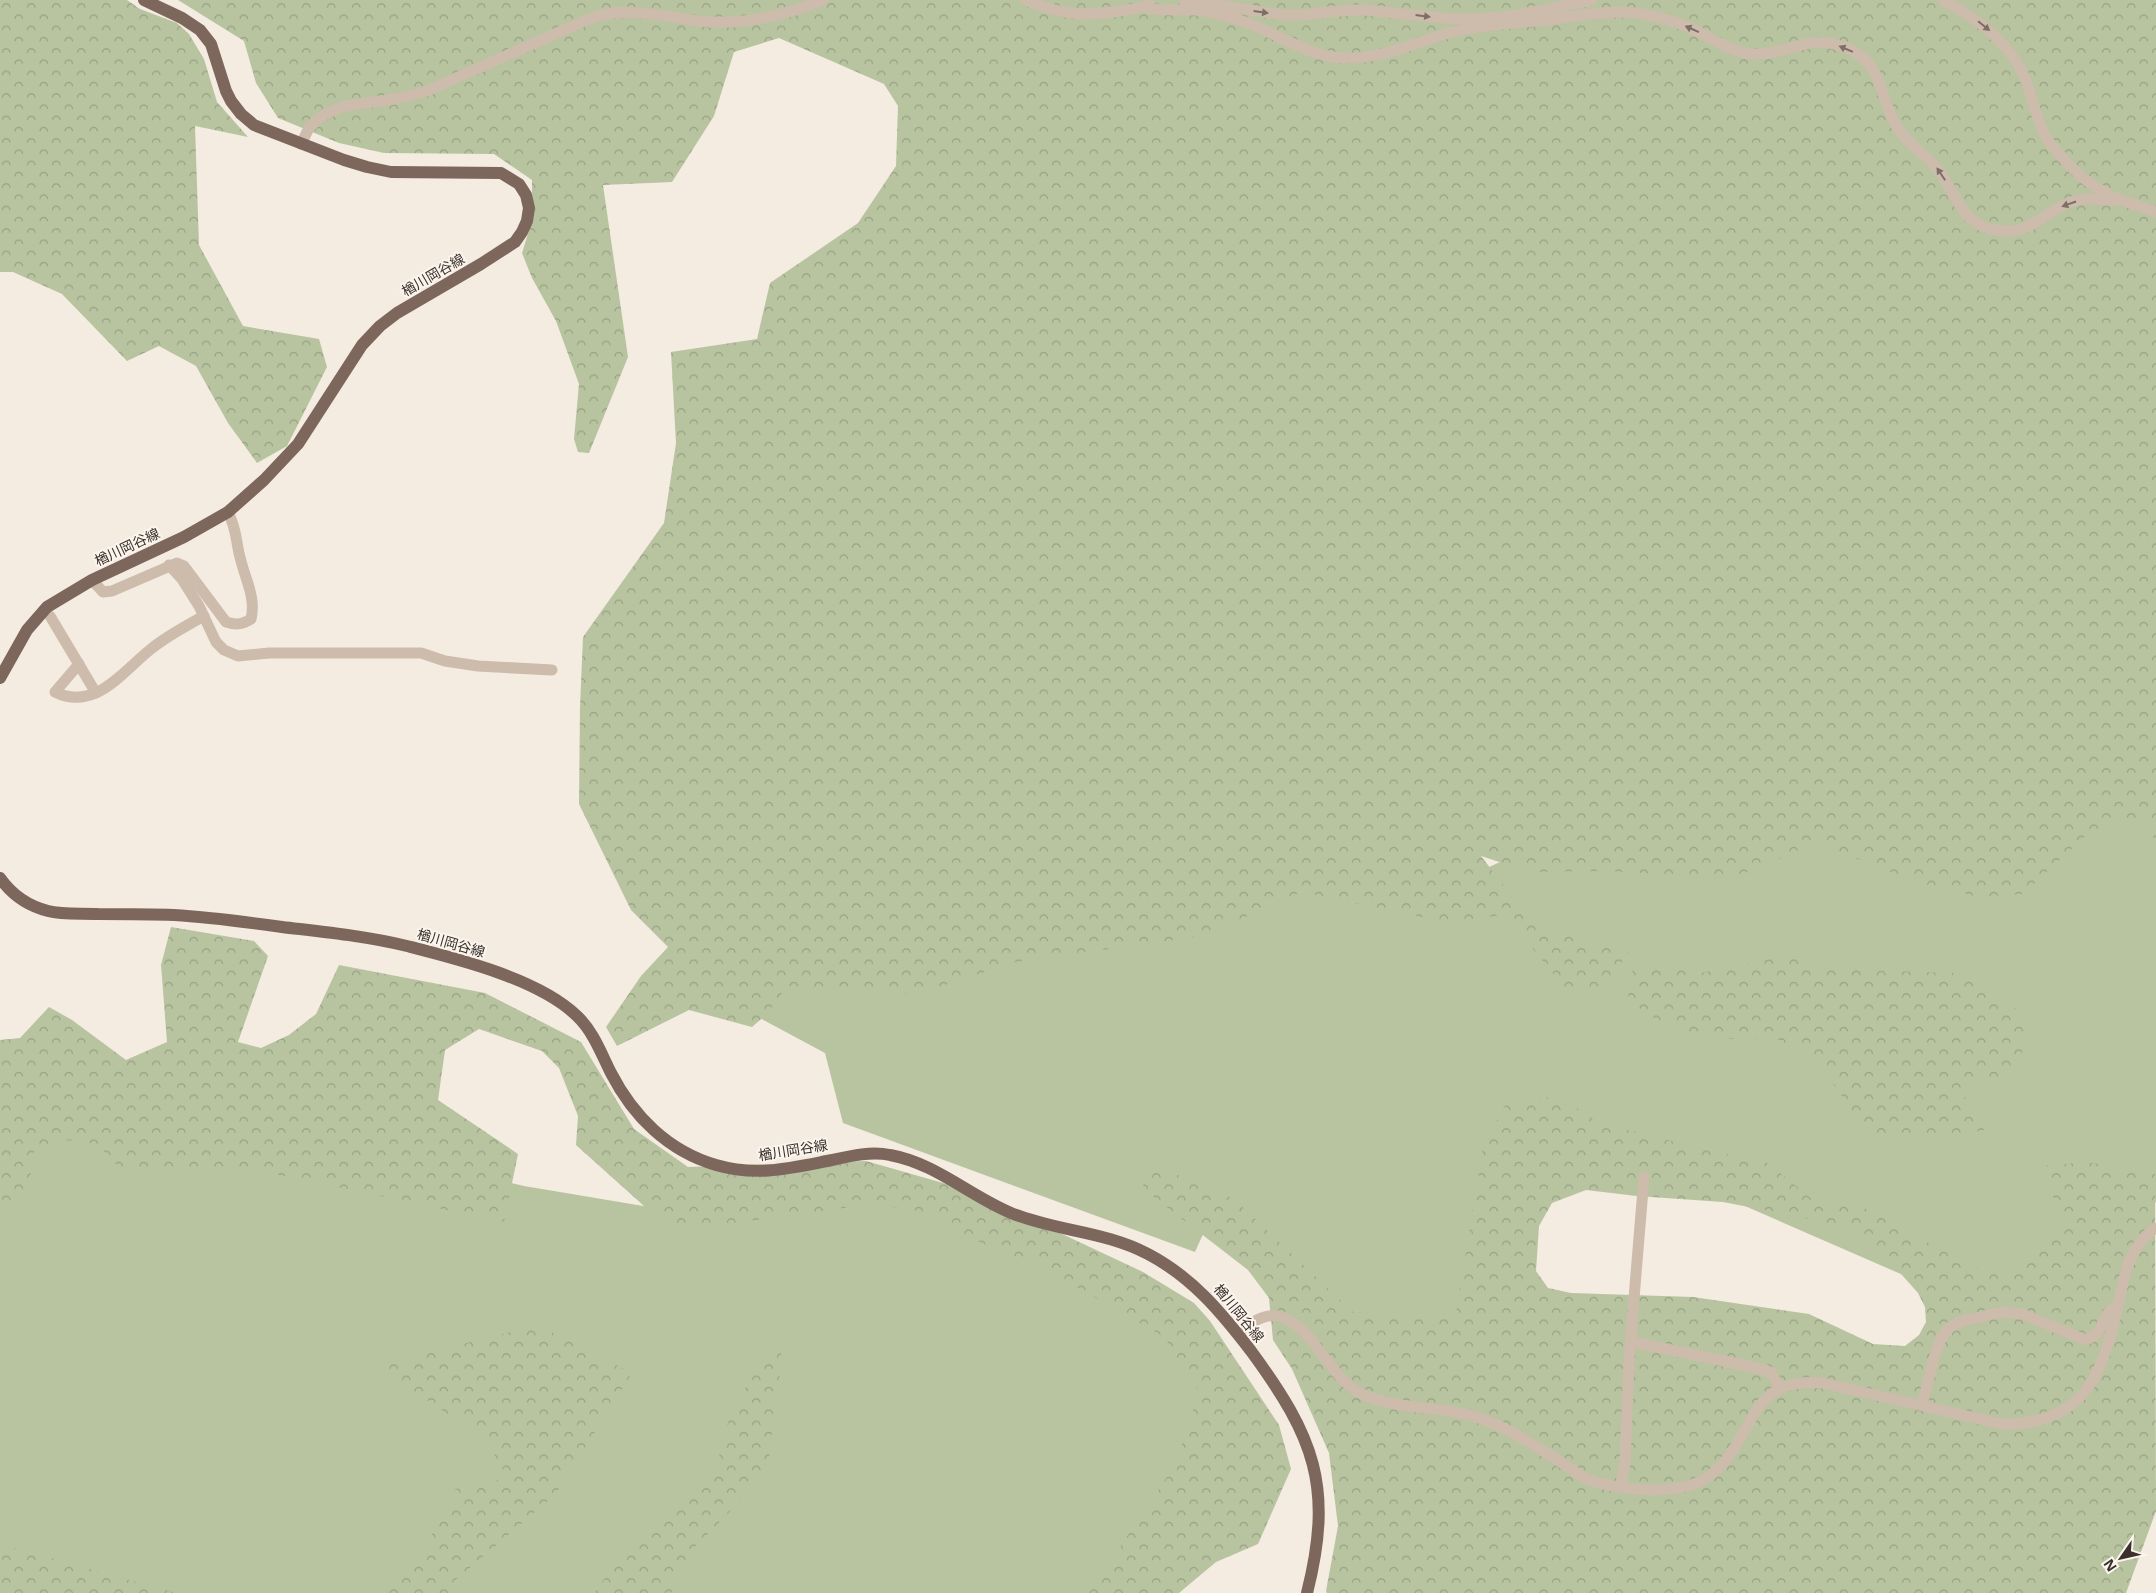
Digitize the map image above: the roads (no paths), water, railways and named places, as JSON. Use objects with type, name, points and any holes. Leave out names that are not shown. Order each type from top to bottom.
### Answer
[{"type":"main road","name":"楢川岡谷線","points":[[0,678],[27,630],[47,607],[92,580],[184,537],[228,512],[264,480],[298,444],[362,345],[380,326],[396,313],[515,242],[527,221],[529,208],[526,195],[519,184],[501,173],[391,172],[352,162],[254,125],[242,114],[226,91],[211,44],[200,30],[182,18],[144,0]]},
{"type":"main road","name":"楢川岡谷線","points":[[2,883],[18,898],[49,912],[178,915],[349,935],[403,945],[490,970],[555,998],[580,1019],[588,1028],[618,1087],[642,1119],[667,1142],[691,1156],[730,1169],[757,1172],[785,1170],[849,1156],[876,1154],[903,1159],[926,1166],[982,1199],[1020,1216],[1115,1240],[1146,1253],[1170,1267],[1212,1301],[1275,1384],[1295,1415],[1313,1462],[1318,1494],[1319,1537],[1307,1593]]},
{"type":"street","points":[[301,144],[309,128],[319,118],[332,111],[345,106],[427,92],[584,21],[605,14],[626,13],[712,22],[745,21],[774,16],[823,0]]},
{"type":"street","points":[[1024,0],[1052,10],[1078,15],[1102,14],[1144,7],[1214,13],[1250,24],[1316,54],[1335,58],[1369,56],[1471,29],[1608,13],[1640,14],[1665,19],[1688,27],[1732,49],[1745,53],[1772,53],[1807,44],[1834,44],[1856,53],[1873,68],[1883,88],[1895,123],[1904,138],[1937,168],[1959,208],[1975,222],[1988,228],[2013,231],[2036,223],[2071,202],[2096,199],[2117,200],[2156,212]]},
{"type":"street","points":[[1144,7],[1149,3],[1166,1],[1198,2],[1288,15],[1310,15],[1360,10],[1447,19],[1472,19],[1521,15],[1592,0]]},
{"type":"street","points":[[1943,0],[1974,18],[2004,45],[2025,76],[2043,132],[2056,151],[2083,179],[2097,189],[2112,195],[2117,200]]},
{"type":"street","points":[[92,580],[103,592],[177,563],[184,566],[226,622],[234,625],[242,624],[250,619],[253,608],[252,594],[240,559],[236,528],[228,512]]},
{"type":"street","points":[[169,565],[182,579],[204,616],[216,642],[224,650],[238,656],[269,653],[421,653],[445,661],[478,666],[552,670]]},
{"type":"street","points":[[50,616],[96,694]]},
{"type":"street","points":[[79,664],[55,692],[85,697],[96,694],[129,669],[151,649],[204,616]]},
{"type":"street","points":[[1620,1487],[1625,1464],[1629,1359],[1632,1342],[1644,1177]]},
{"type":"street","points":[[1237,1333],[1265,1316],[1275,1315],[1284,1317],[1302,1332],[1347,1383],[1369,1397],[1472,1416],[1492,1423],[1532,1444],[1593,1482],[1620,1487],[1674,1489],[1687,1487],[1712,1474],[1725,1461],[1762,1402],[1781,1388],[1806,1382],[1823,1383],[2002,1424],[2022,1424],[2039,1421],[2055,1415],[2079,1399],[2094,1379],[2107,1352],[2125,1271],[2144,1235],[2156,1228]]},
{"type":"street","points":[[1922,1405],[1941,1338],[1950,1327],[1962,1321],[2002,1312],[2022,1314],[2086,1340],[2096,1335],[2102,1328],[2107,1314],[2118,1306]]},
{"type":"street","points":[[1632,1342],[1762,1369],[1770,1372],[1781,1388]]}]
